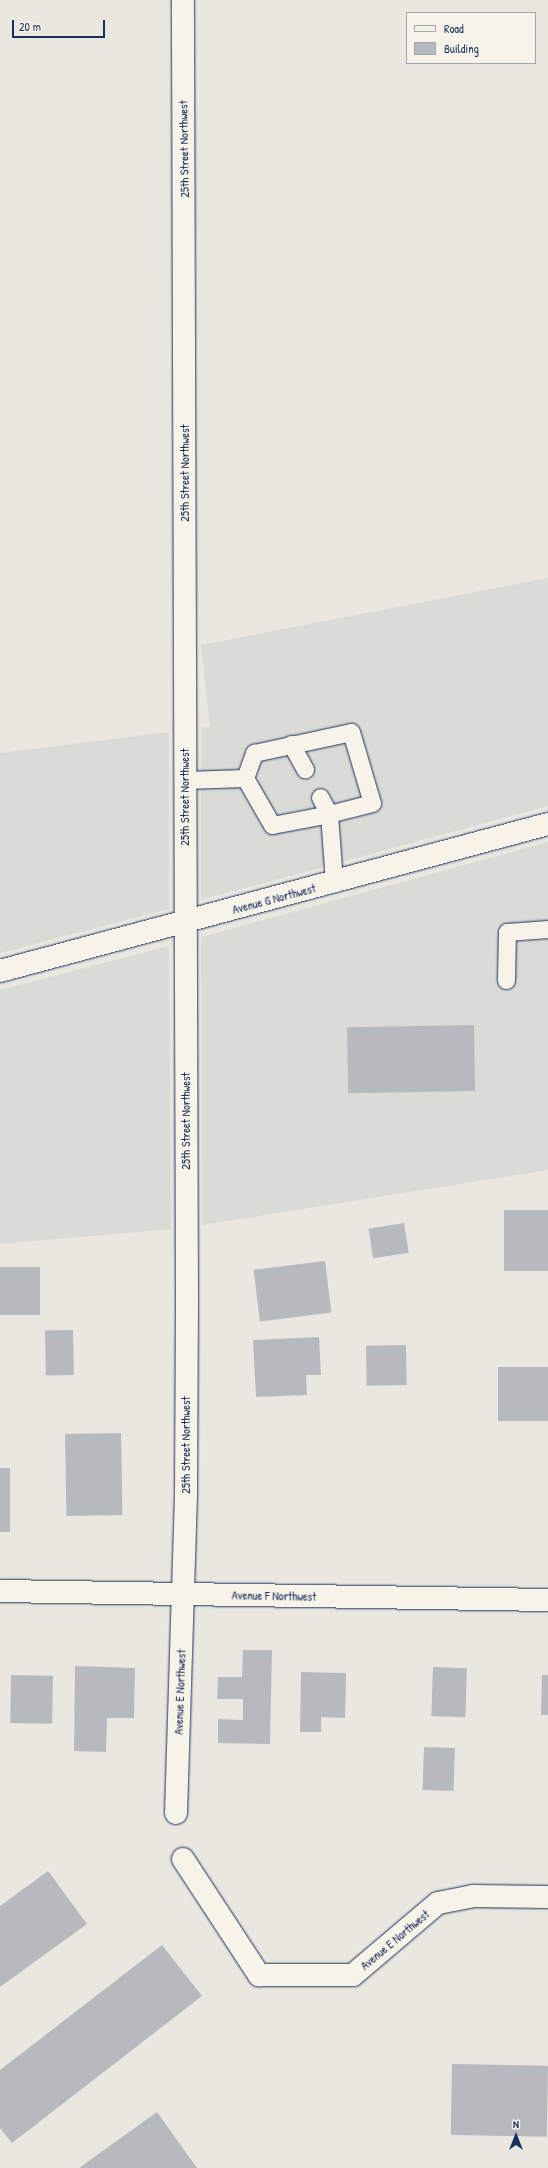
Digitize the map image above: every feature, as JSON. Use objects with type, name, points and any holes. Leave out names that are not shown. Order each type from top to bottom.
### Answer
[{"type":"street","name":"25th Street Northwest","points":[[183,0],[187,1303],[183,1595]]},
{"type":"street","name":"Avenue G Northwest","points":[[0,971],[185,923],[548,824]]},
{"type":"street","name":"Avenue F Northwest","points":[[0,1591],[548,1600]]},
{"type":"street","name":"Avenue E Northwest","points":[[176,1813],[183,1595]]},
{"type":"street","name":"Avenue E Northwest","points":[[183,1859],[258,1975],[353,1975],[438,1903],[473,1896],[548,1897]]},
{"type":"lane","points":[[351,732],[372,803],[329,814],[272,825],[245,778],[254,753],[351,732]]},
{"type":"lane","points":[[291,744],[305,769]]},
{"type":"lane","points":[[185,780],[245,778]]},
{"type":"lane","points":[[320,797],[329,814],[334,882]]},
{"type":"lane","points":[[506,980],[507,932],[548,929]]},
{"type":"shaded area","points":[[548,578],[548,806],[201,900],[201,728],[210,727],[201,645]]},
{"type":"shaded area","points":[[169,732],[169,909],[0,953],[0,753]]},
{"type":"shaded area","points":[[548,842],[548,1170],[202,1225],[201,937]]},
{"type":"shaded area","points":[[169,946],[171,1229],[0,1244],[0,990]]},
{"type":"building","points":[[474,1025],[475,1091],[348,1093],[347,1027]]},
{"type":"building","points":[[504,1210],[548,1210],[548,1271],[504,1271]]},
{"type":"building","points":[[404,1223],[409,1253],[373,1258],[368,1229]]},
{"type":"building","points":[[325,1261],[331,1313],[260,1321],[254,1270]]},
{"type":"building","points":[[0,1267],[40,1267],[40,1315],[0,1315]]},
{"type":"building","points":[[45,1330],[73,1330],[74,1375],[46,1375]]},
{"type":"building","points":[[319,1337],[321,1375],[306,1375],[307,1395],[256,1397],[253,1340]]},
{"type":"building","points":[[406,1345],[407,1385],[367,1386],[366,1346]]},
{"type":"building","points":[[498,1367],[548,1367],[548,1421],[498,1421]]},
{"type":"building","points":[[121,1433],[122,1515],[66,1516],[65,1434]]},
{"type":"building","points":[[0,1468],[10,1468],[10,1532],[0,1532]]},
{"type":"building","points":[[243,1650],[272,1650],[270,1744],[218,1743],[218,1719],[243,1720],[243,1699],[217,1699],[218,1677],[242,1677]]},
{"type":"building","points":[[75,1666],[135,1668],[134,1718],[107,1718],[106,1752],[74,1751]]},
{"type":"building","points":[[433,1667],[467,1668],[465,1717],[431,1716]]},
{"type":"building","points":[[301,1672],[346,1673],[345,1718],[321,1717],[321,1732],[300,1732]]},
{"type":"building","points":[[11,1675],[53,1676],[52,1724],[10,1723]]},
{"type":"building","points":[[542,1675],[548,1675],[548,1715],[541,1715]]},
{"type":"building","points":[[424,1747],[455,1748],[453,1791],[422,1790]]},
{"type":"building","points":[[48,1871],[87,1924],[0,1987],[0,1906]]},
{"type":"building","points":[[162,1945],[202,1996],[12,2143],[0,2128],[0,2070]]},
{"type":"building","points":[[452,2064],[548,2066],[547,2137],[451,2135]]},
{"type":"building","points":[[157,2112],[197,2168],[79,2168]]}]
